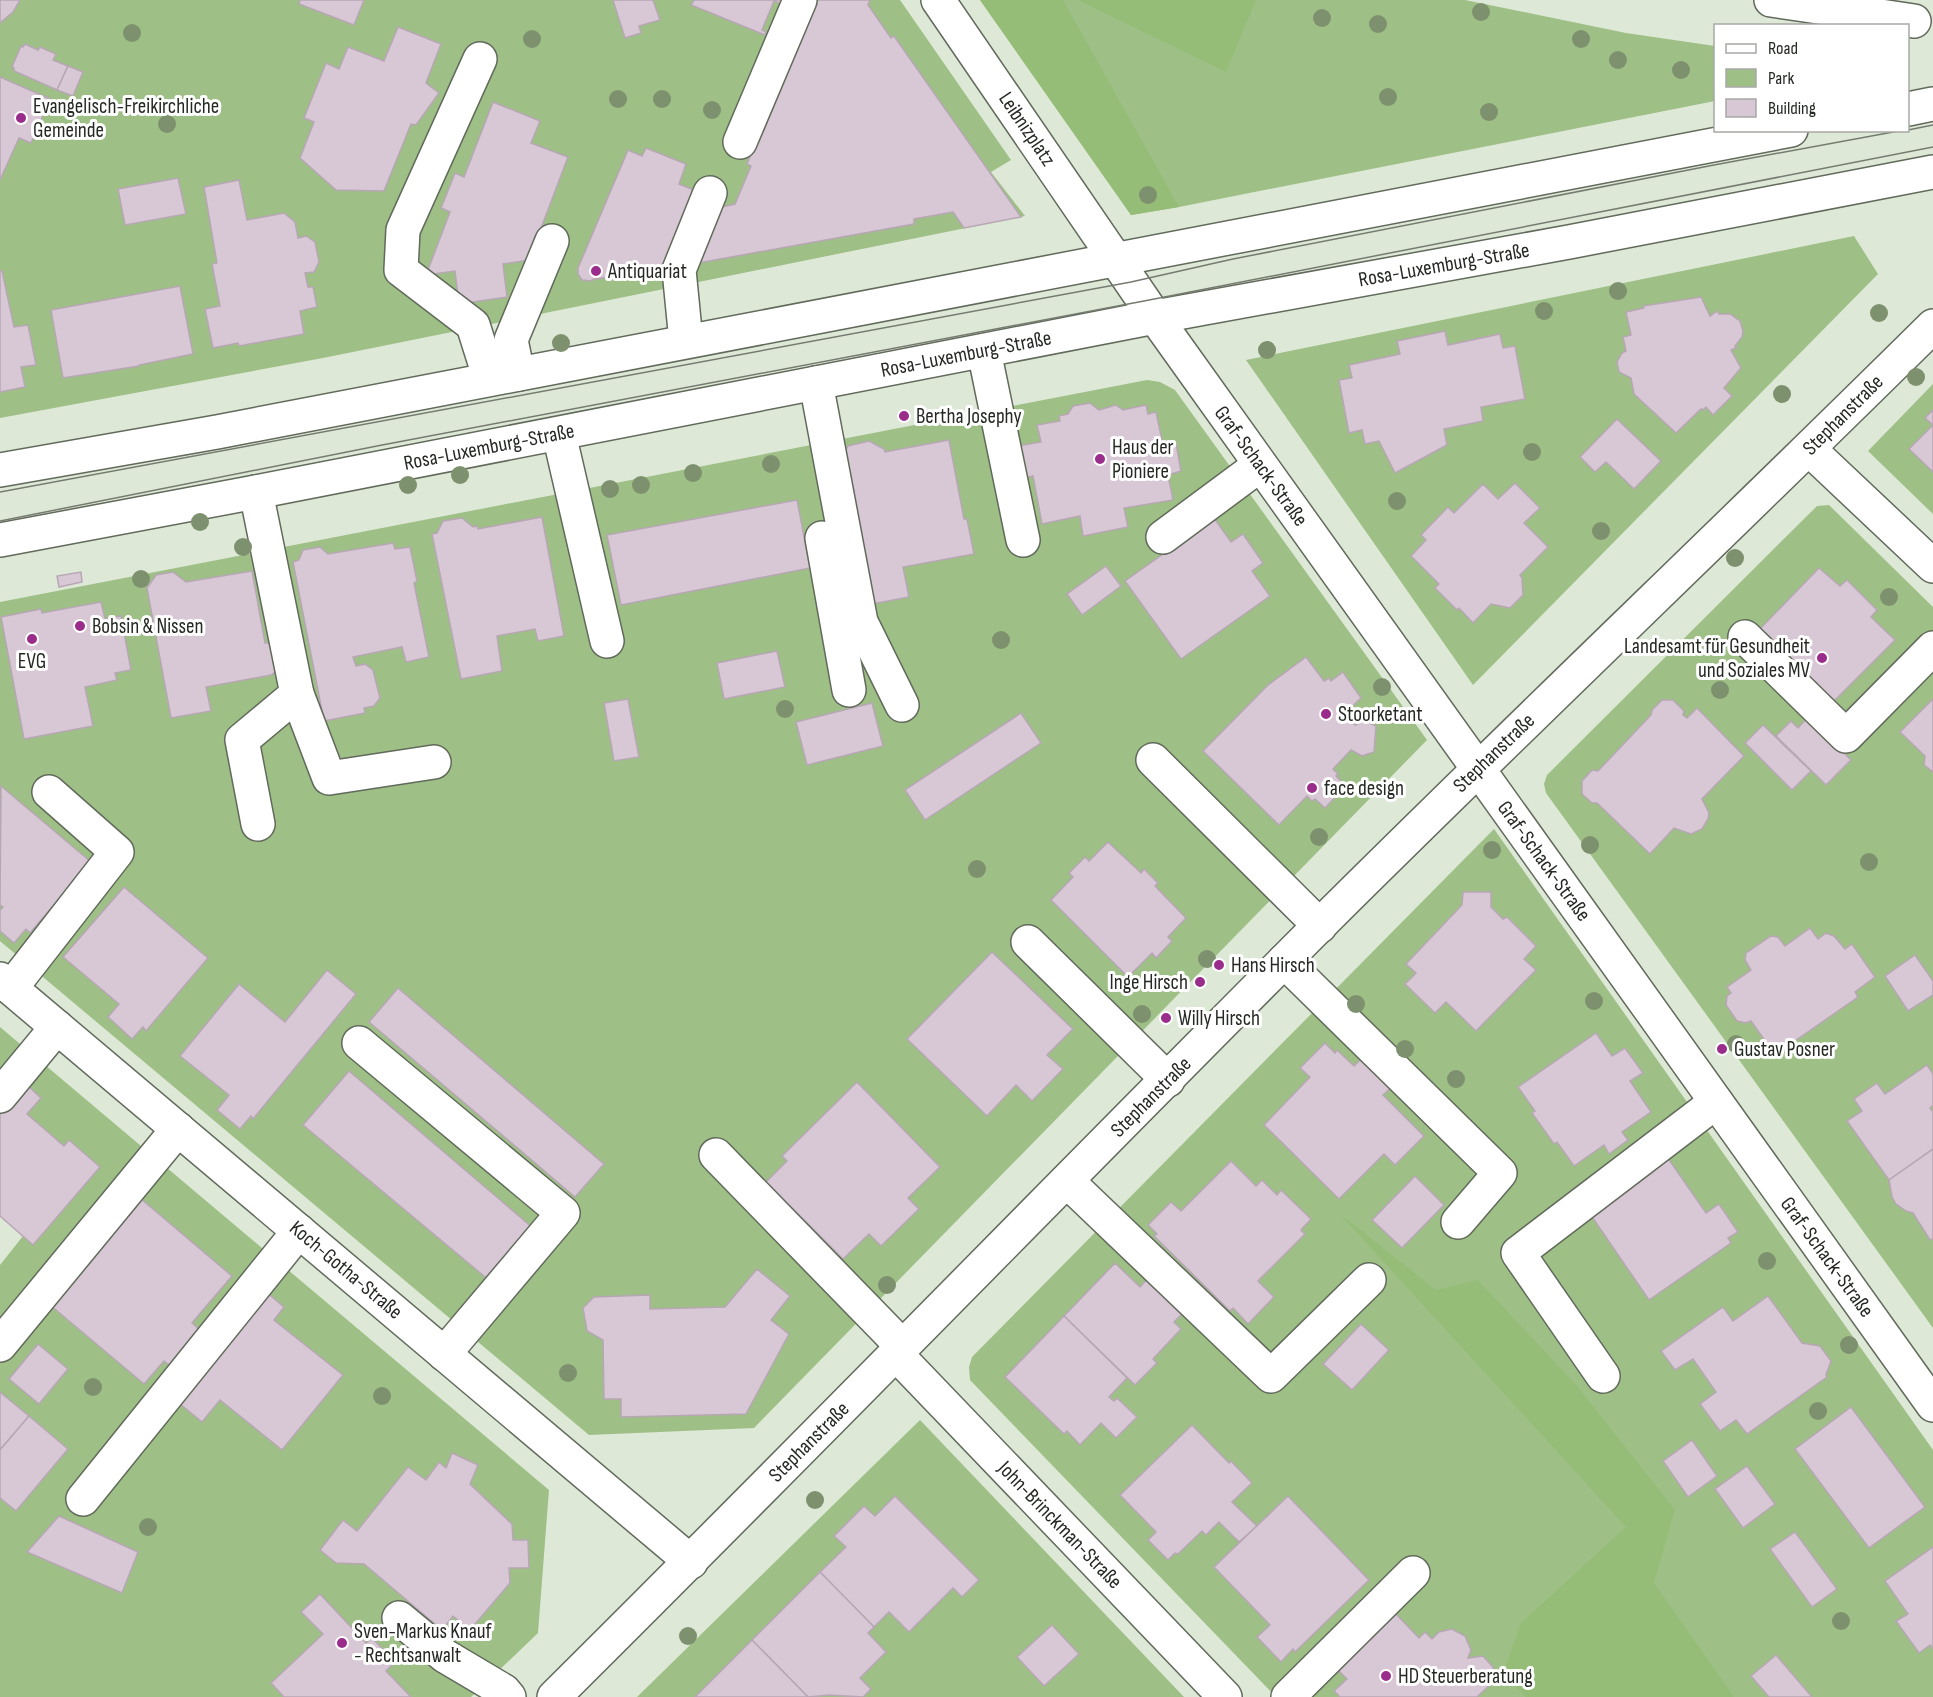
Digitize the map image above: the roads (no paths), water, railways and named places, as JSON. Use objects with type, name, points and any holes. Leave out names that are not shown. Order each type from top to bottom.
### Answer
[{"type":"street","points":[[740,142],[800,0]]},
{"type":"street","name":"Leibnizplatz","points":[[938,0],[1155,317]]},
{"type":"street","points":[[1771,0],[1914,21]]},
{"type":"street","points":[[480,59],[403,230],[401,270],[473,325],[504,377]]},
{"type":"street","points":[[1909,109],[1933,104]]},
{"type":"street","points":[[0,470],[228,430],[1781,132]]},
{"type":"street","name":"Rosa-Luxemburg-Straße","points":[[0,540],[559,434],[1155,317],[1581,240],[1933,172]]},
{"type":"street","points":[[686,341],[679,270],[710,193]]},
{"type":"street","points":[[504,377],[511,340],[552,241]]},
{"type":"street","name":"Graf-Schack-Straße","points":[[1155,317],[1933,1405]]},
{"type":"street","name":"Stephanstraße","points":[[554,1697],[691,1562],[1284,961],[1933,326]]},
{"type":"street","points":[[984,351],[1023,540]]},
{"type":"street","points":[[806,385],[849,690]]},
{"type":"street","points":[[806,385],[861,622],[902,705]]},
{"type":"street","points":[[559,434],[607,641]]},
{"type":"street","points":[[1809,449],[1933,566]]},
{"type":"street","points":[[1163,537],[1260,465]]},
{"type":"street","points":[[256,492],[297,694],[329,778],[434,762]]},
{"type":"street","points":[[1745,637],[1846,736],[1933,648]]},
{"type":"street","points":[[258,824],[242,740],[297,694]]},
{"type":"street","points":[[1153,760],[1320,926]]},
{"type":"street","points":[[5,984],[117,852],[49,792]]},
{"type":"street","points":[[1028,942],[1168,1080]]},
{"type":"street","points":[[1284,961],[1500,1173],[1458,1222]]},
{"type":"street","name":"Koch-Gotha-Straße","points":[[5,984],[691,1562]]},
{"type":"street","points":[[0,1096],[57,1027]]},
{"type":"street","points":[[359,1043],[563,1213],[444,1354]]},
{"type":"street","points":[[1603,1376],[1518,1253],[1716,1102]]},
{"type":"street","points":[[0,1345],[178,1129]]},
{"type":"street","name":"John-Brinckman-Straße","points":[[716,1155],[1224,1697]]},
{"type":"street","points":[[1067,1181],[1272,1376],[1369,1280]]},
{"type":"street","points":[[83,1499],[299,1231]]},
{"type":"street","points":[[1288,1697],[1413,1573]]},
{"type":"street","points":[[399,1618],[445,1656],[504,1691],[509,1697]]},
{"type":"tram line","points":[[1909,130],[1933,125]]},
{"type":"tram line","points":[[0,492],[1131,282],[1233,259],[1893,132]]},
{"type":"tram line","points":[[0,521],[377,446],[1144,301],[1933,147]]},
{"type":"place","name":"Evangelisch-Freikirchliche Gemeinde","points":[[21,118]]},
{"type":"place","name":"Antiquariat","points":[[596,271]]},
{"type":"place","name":"Bertha Josephy","points":[[904,416]]},
{"type":"place","name":"Haus der Pioniere","points":[[1100,459]]},
{"type":"place","name":"Bobsin & Nissen","points":[[80,626]]},
{"type":"place","name":"EVG","points":[[32,639]]},
{"type":"place","name":"Landesamt für Gesundheit und Soziales MV","points":[[1822,658]]},
{"type":"place","name":"Stoorketant","points":[[1326,714]]},
{"type":"place","name":"face design","points":[[1312,788]]},
{"type":"place","name":"Hans Hirsch","points":[[1219,965]]},
{"type":"place","name":"Inge Hirsch","points":[[1200,982]]},
{"type":"place","name":"Willy Hirsch","points":[[1166,1018]]},
{"type":"place","name":"Gustav Posner","points":[[1722,1049]]},
{"type":"place","name":"Sven-Markus Knauf - Rechtsanwalt","points":[[342,1643]]},
{"type":"place","name":"HD Steuerberatung","points":[[1386,1676]]}]
